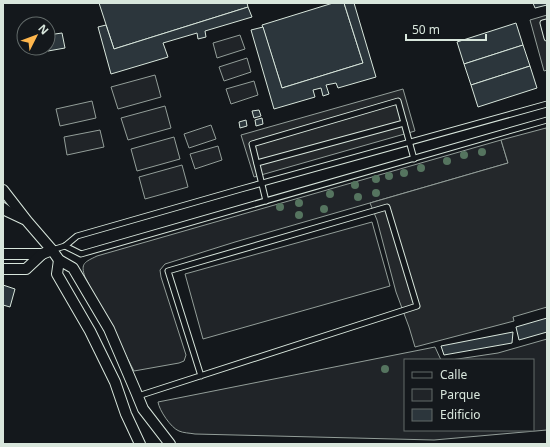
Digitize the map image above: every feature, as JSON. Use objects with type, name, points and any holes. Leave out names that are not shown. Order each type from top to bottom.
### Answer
[{"type":"street","points":[[3,190],[59,260],[72,268],[109,329],[143,409],[170,444]]},
{"type":"street","points":[[3,208],[27,221]]},
{"type":"street","points":[[3,269],[26,269],[42,254],[52,250]]},
{"type":"street","points":[[3,254],[42,254]]},
{"type":"street","points":[[59,260],[57,274],[90,331],[115,382],[126,414],[140,444]]},
{"type":"lane","points":[[547,22],[542,23],[547,38]]},
{"type":"lane","points":[[266,201],[252,144],[398,101],[414,159]]},
{"type":"lane","points":[[52,250],[65,246],[77,236],[547,104]]},
{"type":"lane","points":[[65,246],[81,254],[547,120]]},
{"type":"lane","points":[[257,163],[404,122]]},
{"type":"lane","points":[[138,396],[201,376],[417,306],[387,207],[168,271],[201,376]]},
{"type":"green space","points":[[240,35],[245,49],[217,58],[213,43]]},
{"type":"green space","points":[[247,58],[251,72],[224,81],[219,67]]},
{"type":"green space","points":[[155,75],[161,97],[118,109],[111,87]]},
{"type":"green space","points":[[254,81],[258,95],[231,104],[226,89]]},
{"type":"green space","points":[[92,101],[96,118],[60,126],[56,109]]},
{"type":"green space","points":[[165,106],[171,128],[128,140],[121,118]]},
{"type":"green space","points":[[211,125],[216,139],[189,148],[184,134]]},
{"type":"green space","points":[[100,130],[104,147],[67,155],[64,137]]},
{"type":"green space","points":[[174,137],[180,159],[137,171],[131,149]]},
{"type":"green space","points":[[501,140],[508,163],[235,242],[165,264],[160,270],[161,277],[186,355],[184,361],[179,363],[134,371],[85,277],[83,266],[89,260],[97,256]]},
{"type":"green space","points":[[218,146],[222,160],[195,169],[190,154]]},
{"type":"green space","points":[[182,165],[188,187],[145,199],[139,177]]},
{"type":"green space","points":[[372,222],[390,286],[203,339],[185,274]]},
{"type":"green space","points":[[547,339],[547,430],[434,440],[195,434],[181,432],[172,426],[163,414],[158,402],[435,347],[441,359],[404,359],[404,431],[534,431],[534,359],[458,359],[498,353]]},
{"type":"shaded area","points":[[547,15],[547,70],[544,71],[530,20]]},
{"type":"shaded area","points":[[403,89],[415,131],[254,177],[241,135]]},
{"type":"shaded area","points":[[546,128],[547,307],[513,317],[514,321],[415,347],[396,292],[377,220],[370,203],[508,163],[501,140]]},
{"type":"building","points":[[99,3],[247,3],[248,7],[114,49]]},
{"type":"building","points":[[333,3],[344,3],[363,63],[282,88],[262,25]]},
{"type":"building","points":[[344,3],[354,3],[376,77],[338,88],[336,83],[326,85],[329,94],[323,96],[321,88],[313,90],[315,97],[274,109],[251,30],[263,27],[282,88],[363,63]]},
{"type":"building","points":[[533,3],[547,3],[547,5],[535,8]]},
{"type":"building","points":[[248,7],[252,17],[205,31],[206,37],[198,39],[197,33],[163,43],[168,57],[111,74],[98,27],[106,25],[114,49]]},
{"type":"building","points":[[516,23],[523,45],[464,64],[457,42]]},
{"type":"building","points":[[62,33],[65,48],[56,50],[56,34]]},
{"type":"building","points":[[523,45],[530,66],[471,85],[464,64]]},
{"type":"building","points":[[530,66],[537,88],[478,107],[471,85]]},
{"type":"building","points":[[259,110],[261,116],[254,118],[252,111]]},
{"type":"building","points":[[262,118],[263,124],[256,126],[255,120]]},
{"type":"building","points":[[246,120],[247,126],[240,128],[239,122]]},
{"type":"building","points":[[3,285],[15,289],[10,307],[3,305]]},
{"type":"building","points":[[547,318],[547,332],[519,340],[516,327]]},
{"type":"building","points":[[513,332],[512,343],[444,355],[441,346]]}]
